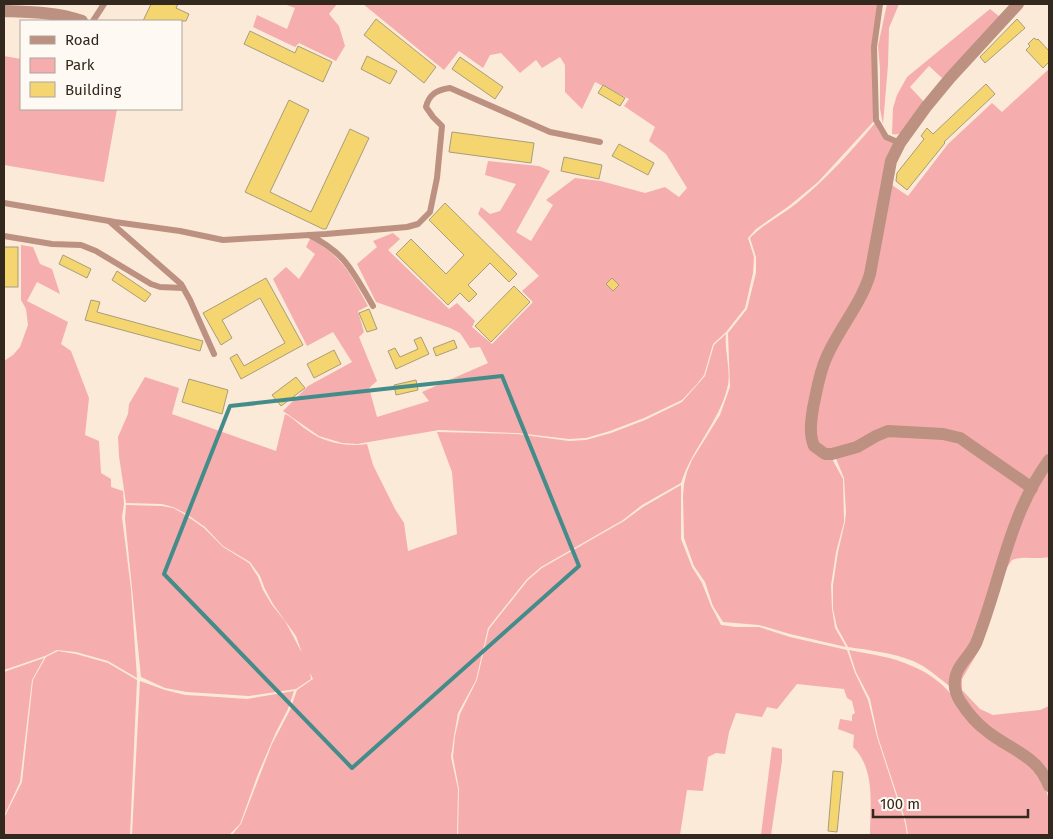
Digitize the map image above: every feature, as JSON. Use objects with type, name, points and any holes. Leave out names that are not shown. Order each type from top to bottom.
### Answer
[{"type":"street","points":[[1018,4],[926,107],[900,143],[891,161],[870,274],[851,316],[828,353],[819,378],[813,412],[812,440],[814,446],[819,451],[825,454],[832,454],[858,447],[876,436],[888,432],[923,432],[952,435],[969,443],[1032,488]]},
{"type":"street","points":[[4,11],[48,13],[79,20]]},
{"type":"street","points":[[1049,460],[1032,488],[1010,536],[975,645],[956,672],[955,686],[961,702],[978,723],[989,733],[1035,763],[1046,777],[1049,786]]},
{"type":"lane","points":[[94,20],[104,4]]},
{"type":"lane","points":[[880,4],[874,47],[876,120],[886,137],[900,143]]},
{"type":"lane","points":[[4,203],[180,231],[223,240],[407,227],[418,224],[430,212],[437,178],[442,126],[426,108],[428,98],[440,89],[450,88],[465,93],[550,132],[600,142]]},
{"type":"lane","points":[[108,221],[181,284],[214,354]]},
{"type":"lane","points":[[308,234],[326,243],[346,260],[373,306]]},
{"type":"lane","points":[[4,236],[52,244],[81,245],[96,250],[152,284],[160,287],[183,288]]},
{"type":"highlighted area","points":[[502,376],[579,566],[352,768],[164,574],[230,406]]},
{"type":"green space","points":[[284,4],[337,4],[329,14],[339,26],[345,46],[336,61],[299,43],[295,47],[253,27],[257,15],[287,29],[295,8]]},
{"type":"green space","points":[[363,4],[877,4],[874,121],[818,182],[789,206],[756,229],[748,238],[754,257],[753,273],[745,308],[726,332],[713,344],[704,375],[682,400],[644,418],[586,438],[569,439],[517,433],[439,430],[357,444],[342,443],[319,436],[283,411],[308,386],[352,362],[333,332],[307,346],[273,279],[286,267],[299,279],[315,254],[306,247],[310,239],[331,252],[345,267],[368,306],[358,311],[364,332],[359,337],[377,381],[369,388],[377,417],[429,401],[422,392],[488,363],[480,347],[470,348],[460,333],[376,302],[357,264],[377,247],[373,241],[393,233],[400,239],[388,250],[449,309],[457,303],[475,321],[472,327],[492,344],[533,302],[522,291],[539,276],[478,214],[481,207],[490,214],[500,211],[516,184],[485,175],[488,161],[539,166],[550,171],[516,232],[531,241],[553,205],[546,200],[575,178],[601,181],[645,193],[665,187],[679,197],[687,188],[666,154],[649,141],[655,127],[624,106],[629,99],[595,82],[582,109],[565,92],[565,65],[560,57],[542,68],[536,60],[520,73],[501,53],[490,55],[483,68],[459,51],[444,70]]},
{"type":"green space","points":[[887,4],[899,4],[889,28],[883,124],[880,109],[878,46]]},
{"type":"green space","points":[[990,9],[1000,17],[942,78],[929,66],[910,87],[925,103],[907,129],[897,134],[892,134],[893,108],[897,95],[907,77]]},
{"type":"green space","points":[[4,56],[20,59],[20,110],[117,110],[104,182],[4,165]]},
{"type":"green space","points":[[1049,69],[1049,452],[1028,483],[969,442],[906,430],[832,452],[813,440],[820,379],[852,317],[889,183],[908,196],[948,144],[992,103],[1002,112]]},
{"type":"green space","points":[[875,123],[883,136],[897,145],[868,272],[836,332],[809,429],[831,457],[843,479],[844,522],[836,552],[831,585],[835,628],[846,647],[759,625],[723,622],[713,606],[705,582],[694,566],[684,538],[683,496],[687,472],[692,460],[720,415],[730,387],[728,333],[747,309],[756,273],[756,257],[750,238],[797,203],[818,184]]},
{"type":"green space","points":[[21,245],[33,247],[40,264],[52,269],[60,294],[37,282],[27,301],[68,322],[61,344],[71,351],[89,398],[85,435],[99,441],[101,473],[111,479],[111,487],[123,491],[122,517],[131,589],[137,678],[108,661],[76,652],[57,650],[4,670],[4,361],[20,347],[28,325],[26,309],[21,300]]},
{"type":"green space","points":[[726,334],[729,376],[727,389],[718,413],[681,483],[642,505],[623,520],[541,567],[527,579],[488,628],[476,680],[458,713],[454,736],[451,757],[458,789],[457,835],[232,835],[241,824],[272,744],[290,710],[297,690],[313,679],[310,673],[311,679],[296,689],[249,696],[187,692],[165,688],[141,677],[125,519],[126,505],[173,508],[204,528],[223,547],[249,563],[258,577],[263,590],[285,621],[302,653],[296,636],[273,604],[260,576],[250,562],[223,546],[205,527],[173,507],[162,504],[126,503],[118,437],[128,414],[129,404],[145,377],[179,388],[172,414],[276,451],[285,414],[304,428],[328,441],[352,445],[367,444],[373,465],[404,523],[408,551],[457,534],[452,472],[437,432],[517,434],[569,441],[586,440],[611,433],[645,420],[682,402],[705,376],[714,345]]},
{"type":"green space","points":[[880,436],[950,439],[1028,489],[952,688],[913,661],[889,654],[848,647],[837,627],[833,609],[833,585],[846,512],[844,478],[835,456]]},
{"type":"green space","points":[[1049,464],[1049,557],[1012,560],[1006,569],[982,645],[962,679],[962,690],[980,709],[993,715],[1040,710],[1049,706],[1049,780],[983,725],[957,686],[1012,537]]},
{"type":"green space","points":[[681,485],[681,539],[692,567],[702,583],[721,625],[759,627],[790,637],[847,650],[855,673],[868,700],[877,737],[905,823],[907,835],[870,835],[871,801],[865,766],[853,747],[854,735],[838,729],[840,719],[852,721],[852,715],[855,713],[852,701],[847,698],[844,689],[797,684],[777,709],[767,707],[762,717],[736,713],[729,732],[725,754],[716,753],[708,757],[703,791],[687,790],[680,835],[458,835],[459,789],[453,757],[455,736],[460,714],[477,680],[489,629],[528,580],[542,568],[624,521],[643,507]]},
{"type":"green space","points":[[849,650],[905,663],[922,671],[942,685],[952,695],[963,712],[985,732],[1018,756],[1037,775],[1047,792],[1050,810],[1049,835],[908,835],[906,822],[878,737],[870,699],[856,672]]},
{"type":"green space","points":[[58,651],[108,663],[137,680],[130,835],[4,835],[4,818],[22,782],[33,680],[46,657]]},
{"type":"green space","points":[[44,658],[32,680],[20,782],[4,816],[4,672]]},
{"type":"green space","points":[[140,681],[185,695],[247,699],[294,691],[288,709],[258,774],[240,824],[229,835],[132,835]]},
{"type":"green space","points":[[772,747],[782,749],[782,761],[771,835],[761,835]]},
{"type":"building","points":[[151,4],[178,4],[176,8],[189,14],[186,21],[143,20]]},
{"type":"building","points":[[376,19],[436,67],[424,83],[364,35]]},
{"type":"building","points":[[1017,19],[1025,28],[985,63],[980,57]]},
{"type":"building","points":[[250,31],[295,53],[298,46],[332,62],[323,82],[244,44]]},
{"type":"building","points":[[1034,38],[1038,39],[1049,51],[1049,62],[1043,68],[1026,50],[1030,46],[1028,44]]},
{"type":"building","points":[[367,56],[397,71],[390,84],[361,69]]},
{"type":"building","points":[[460,57],[503,87],[495,99],[452,69]]},
{"type":"building","points":[[986,84],[995,94],[944,142],[907,190],[896,181],[897,173],[924,139],[921,136],[927,128],[933,134]]},
{"type":"building","points":[[603,85],[625,98],[620,106],[598,93]]},
{"type":"building","points":[[289,100],[309,110],[270,192],[311,212],[350,129],[369,138],[326,229],[245,192]]},
{"type":"building","points":[[452,132],[534,143],[531,163],[449,152]]},
{"type":"building","points":[[619,144],[654,163],[648,175],[612,156]]},
{"type":"building","points":[[564,157],[602,165],[599,179],[561,171]]},
{"type":"building","points":[[445,203],[517,274],[509,282],[490,263],[468,285],[477,294],[469,302],[460,293],[448,305],[396,254],[411,239],[446,274],[464,255],[429,220]]},
{"type":"building","points":[[4,247],[18,247],[18,287],[4,287]]},
{"type":"building","points":[[63,255],[91,269],[87,278],[59,264]]},
{"type":"building","points":[[117,271],[151,294],[145,302],[112,280]]},
{"type":"building","points":[[266,278],[303,345],[241,379],[230,358],[237,354],[244,366],[285,343],[260,298],[222,320],[232,338],[221,345],[203,313]]},
{"type":"building","points":[[612,278],[619,285],[613,291],[606,284]]},
{"type":"building","points":[[514,286],[530,302],[491,342],[475,326]]},
{"type":"building","points":[[91,300],[100,302],[97,312],[203,341],[200,351],[85,320]]},
{"type":"building","points":[[369,309],[377,329],[367,332],[359,313]]},
{"type":"building","points":[[421,337],[429,354],[396,369],[388,351],[395,348],[400,357],[418,349],[414,340]]},
{"type":"building","points":[[454,340],[457,348],[436,356],[433,348]]},
{"type":"building","points":[[334,350],[341,364],[314,378],[307,364]]},
{"type":"building","points":[[296,377],[305,388],[281,406],[272,395]]},
{"type":"building","points":[[189,379],[228,390],[222,414],[182,402]]},
{"type":"building","points":[[416,380],[418,390],[396,395],[394,385]]},
{"type":"building","points":[[833,771],[843,772],[837,832],[828,831]]}]
